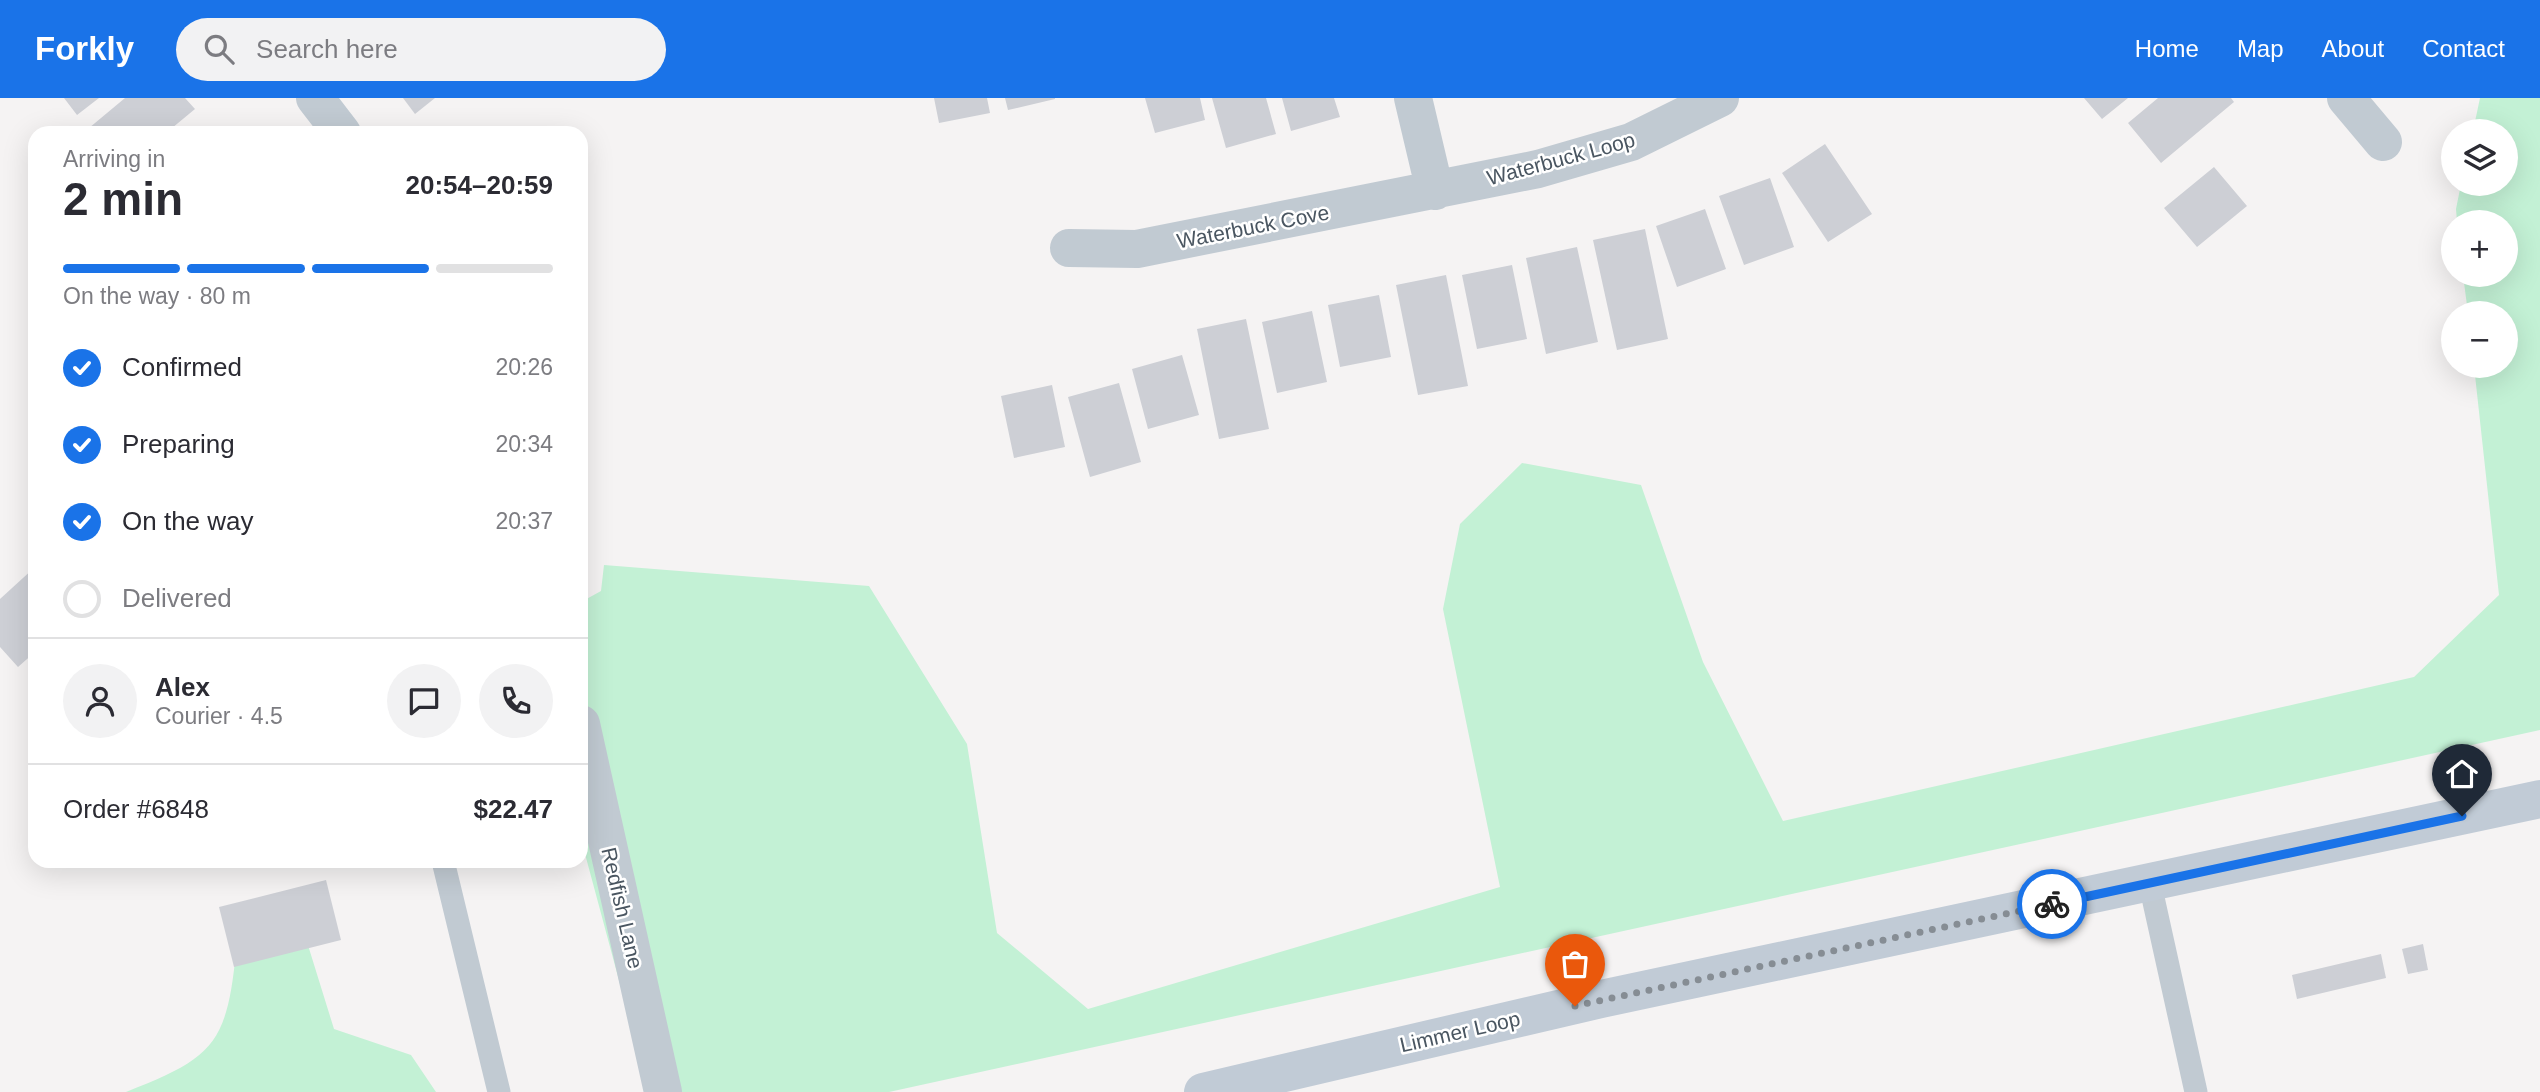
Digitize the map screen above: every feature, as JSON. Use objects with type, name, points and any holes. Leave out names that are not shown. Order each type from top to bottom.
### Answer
[{"type":"street","points":[[315,98],[337,126]]},
{"type":"street","points":[[1413,98],[1435,191]]},
{"type":"street","name":"Waterbuck Loop","points":[[1435,191],[1538,169],[1631,142],[1720,98]]},
{"type":"street","points":[[2346,98],[2383,142]]},
{"type":"street","name":"Waterbuck Cove","points":[[1069,248],[1137,249],[1435,191]]},
{"type":"street","name":"Redfish Lane","points":[[588,755],[663,1092]]},
{"type":"street","name":"Limmer Loop","points":[[1203,1092],[1601,999],[2540,799]]},
{"type":"lane","points":[[445,868],[499,1092]]},
{"type":"lane","points":[[2150,884],[2196,1092]]},
{"type":"green space","points":[[2480,98],[2540,98],[2540,730],[889,1092],[649,1092],[588,865],[588,598],[601,591],[604,565],[869,586],[967,744],[997,933],[1088,1009],[1500,887],[1443,609],[1460,524],[1522,463],[1641,485],[1703,662],[1783,821],[2414,677],[2499,595],[2475,378],[2518,378],[2518,301],[2466,301],[2465,287],[2518,287],[2518,210],[2456,209],[2459,196],[2518,196],[2518,119],[2476,119]]},
{"type":"green space","points":[[307,942],[334,1029],[411,1055],[436,1092],[126,1092],[178,1069],[210,1044],[220,1028],[227,1008],[236,951]]},
{"type":"building","points":[[64,98],[99,98],[77,115]]},
{"type":"building","points":[[125,98],[185,98],[195,109],[174,126],[91,126]]},
{"type":"building","points":[[403,98],[435,98],[415,114]]},
{"type":"building","points":[[934,98],[987,98],[990,113],[939,123]]},
{"type":"building","points":[[1005,98],[1055,98],[1055,99],[1008,110]]},
{"type":"building","points":[[1145,98],[1200,98],[1205,120],[1155,133]]},
{"type":"building","points":[[1212,98],[1266,98],[1276,134],[1226,148]]},
{"type":"building","points":[[1282,98],[1334,98],[1340,117],[1291,131]]},
{"type":"building","points":[[2084,98],[2128,98],[2102,119]]},
{"type":"building","points":[[2158,98],[2231,98],[2234,102],[2161,163],[2128,123]]},
{"type":"building","points":[[1825,144],[1872,214],[1828,242],[1782,173]]},
{"type":"building","points":[[2214,167],[2247,206],[2197,247],[2164,208]]},
{"type":"building","points":[[1770,178],[1794,247],[1744,265],[1719,196]]},
{"type":"building","points":[[1705,209],[1726,269],[1677,287],[1656,226]]},
{"type":"building","points":[[1645,229],[1668,339],[1617,350],[1593,240]]},
{"type":"building","points":[[1577,247],[1598,342],[1546,354],[1526,258]]},
{"type":"building","points":[[1512,265],[1527,339],[1477,349],[1462,275]]},
{"type":"building","points":[[1446,275],[1468,386],[1418,395],[1396,285]]},
{"type":"building","points":[[1379,295],[1391,357],[1340,367],[1328,305]]},
{"type":"building","points":[[1312,311],[1327,382],[1277,393],[1262,322]]},
{"type":"building","points":[[1246,319],[1269,429],[1219,439],[1197,329]]},
{"type":"building","points":[[1182,355],[1199,415],[1148,429],[1132,369]]},
{"type":"building","points":[[1119,383],[1141,462],[1090,477],[1068,397]]},
{"type":"building","points":[[1052,385],[1065,447],[1014,458],[1001,396]]},
{"type":"building","points":[[28,573],[28,658],[18,667],[0,647],[0,599]]},
{"type":"building","points":[[326,880],[341,940],[234,967],[219,907]]},
{"type":"building","points":[[2423,944],[2428,970],[2408,974],[2402,949]]},
{"type":"building","points":[[2381,954],[2386,978],[2297,999],[2292,975]]},
{"type":"way so far","points":[[1575,1006],[2052,904]]},
{"type":"route","points":[[2052,904],[2462,816]]}]
